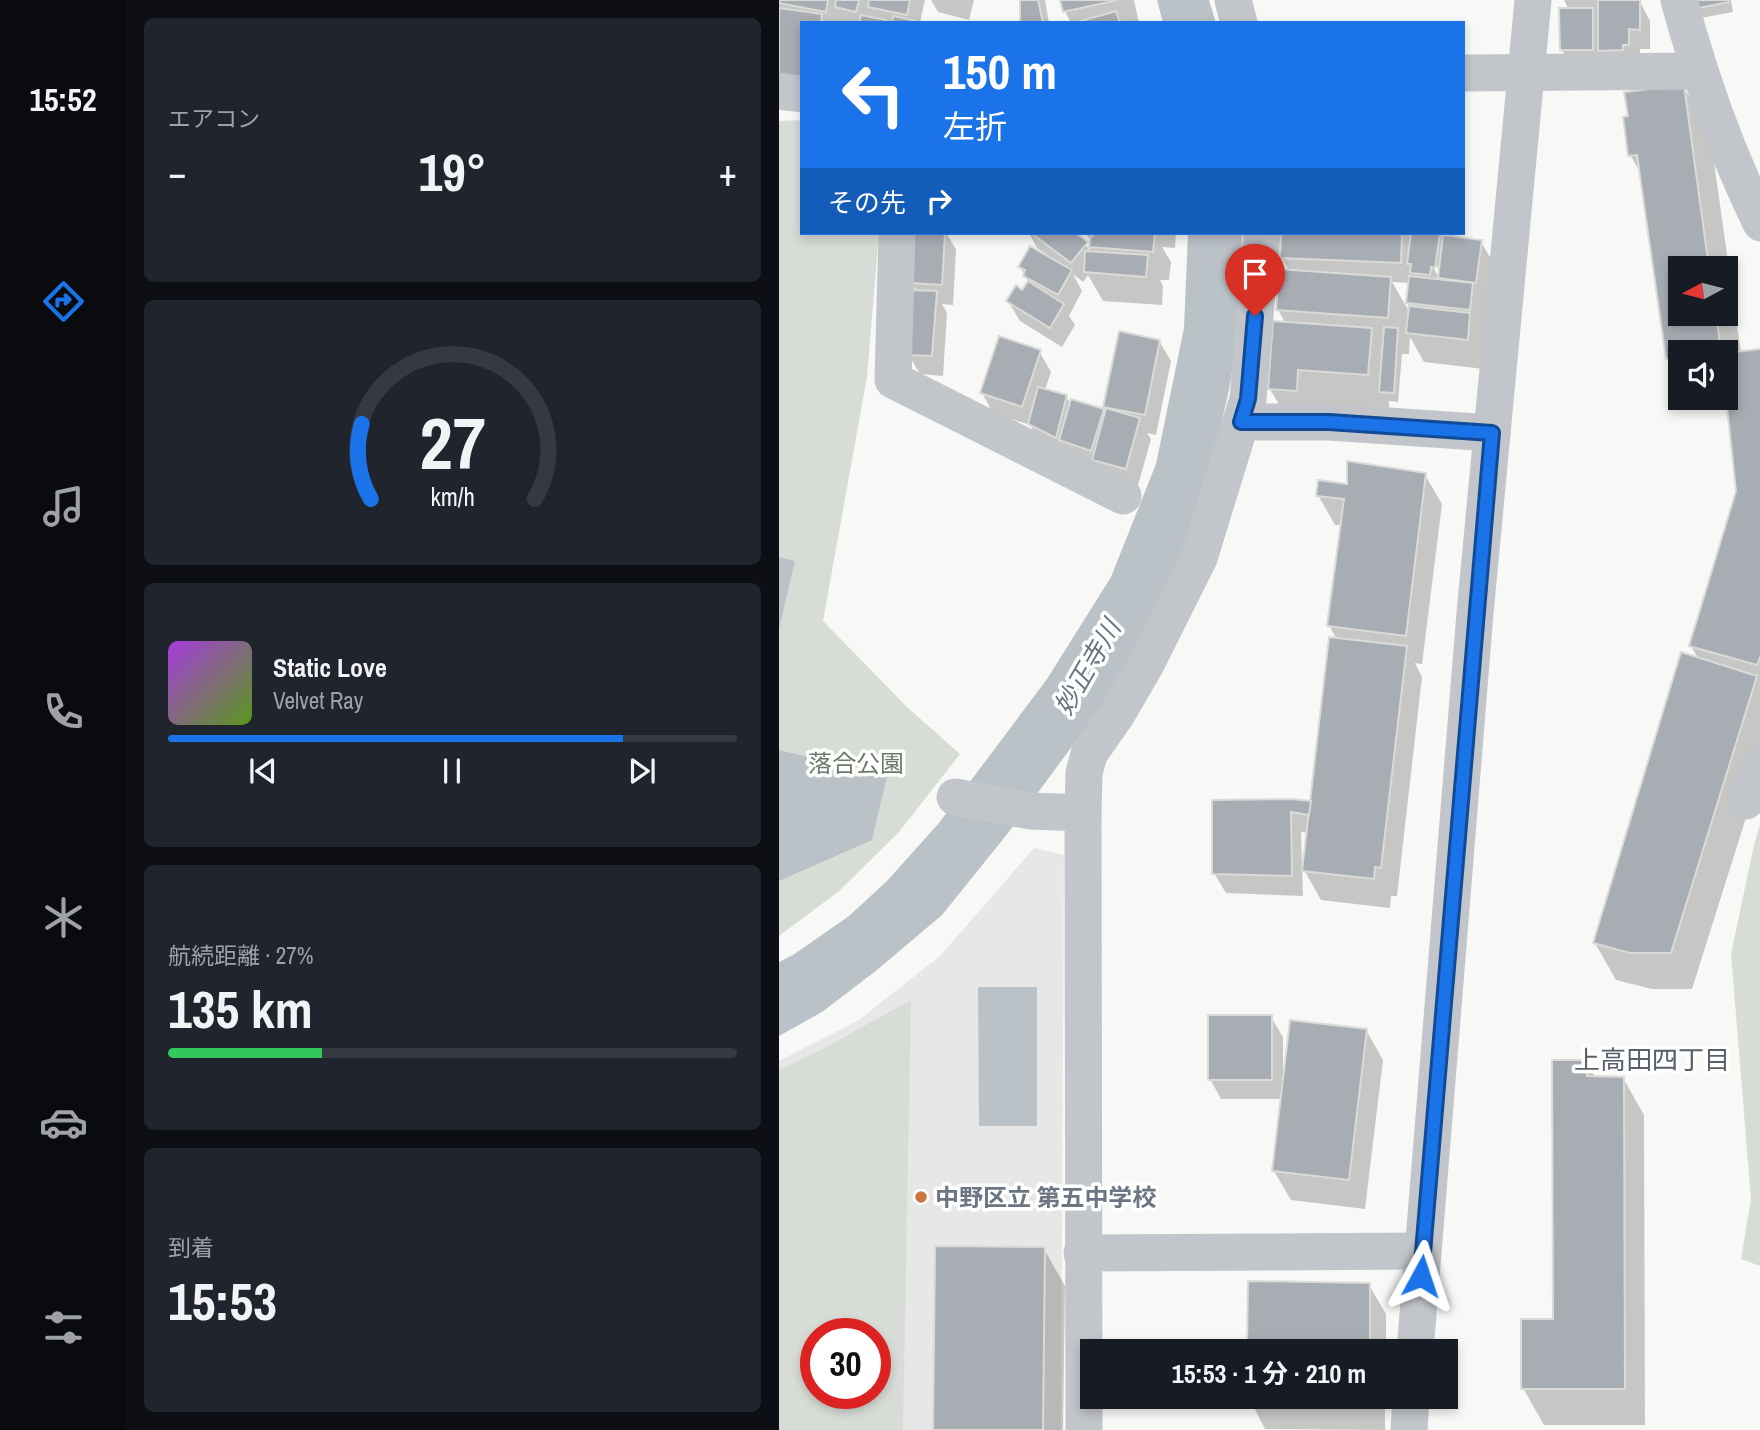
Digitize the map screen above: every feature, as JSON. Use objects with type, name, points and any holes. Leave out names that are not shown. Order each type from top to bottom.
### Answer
[{"type":"street","points":[[1233,0],[1238,21]]},
{"type":"street","points":[[1416,1339],[1492,433],[1533,0]]},
{"type":"street","points":[[1679,0],[1699,71],[1732,164],[1760,223]]},
{"type":"street","points":[[1465,73],[1699,71]]},
{"type":"street","points":[[779,91],[800,94]]},
{"type":"street","points":[[897,235],[893,380],[1123,496]]},
{"type":"street","points":[[1084,1430],[1084,773],[1089,754],[1117,714],[1174,612],[1198,558],[1248,399],[1262,235]]},
{"type":"street","points":[[1241,422],[1329,422],[1492,433]]},
{"type":"street","points":[[1746,801],[1760,762]]},
{"type":"street","points":[[955,797],[1031,811],[1083,813]]},
{"type":"street","points":[[1082,1253],[1423,1251]]},
{"type":"street","points":[[1409,1430],[1410,1409]]},
{"type":"shaded area","name":"中野区立 第五中学校","points":[[1034,848],[1064,855],[1061,1430],[779,1430],[779,1061],[859,1020],[940,956]]},
{"type":"green space","name":"落合公園","points":[[800,120],[800,235],[879,235],[867,377],[823,621],[907,707],[960,754],[899,832],[838,892],[779,936],[779,121]]},
{"type":"green space","points":[[1760,825],[1761,1266],[1741,1259],[1751,1199],[1731,954]]},
{"type":"green space","points":[[911,1000],[903,1430],[779,1430],[779,1070]]},
{"type":"water","points":[[1157,0],[1209,0],[1215,21],[1162,21]]},
{"type":"water","name":"妙正寺川","points":[[1188,235],[1242,235],[1237,341],[1229,390],[1209,476],[1182,555],[1119,683],[1008,833],[942,915],[822,1012],[779,1036],[779,962],[849,916],[887,881],[939,823],[1047,679],[1111,577],[1156,464],[1184,328]]},
{"type":"water","points":[[779,557],[795,561],[779,629]]},
{"type":"water","points":[[779,750],[887,776],[872,840],[779,881]]},
{"type":"water","points":[[978,987],[1037,987],[1037,1126],[979,1126]]},
{"type":"building","points":[[779,0],[828,0],[826,12],[779,3]]},
{"type":"building","points":[[836,0],[859,0],[856,12],[835,7]]},
{"type":"building","points":[[869,0],[910,0],[907,15],[868,7]]},
{"type":"building","points":[[1020,0],[1038,0],[1043,21],[1020,21]]},
{"type":"building","points":[[1060,0],[1118,0],[1063,12]]},
{"type":"building","points":[[1598,0],[1640,0],[1640,30],[1629,29],[1629,45],[1623,45],[1623,50],[1598,51]]},
{"type":"building","points":[[1692,0],[1728,0],[1729,2],[1694,9]]},
{"type":"building","points":[[779,8],[822,14],[821,21],[800,21],[800,85],[779,82]]},
{"type":"building","points":[[1559,8],[1593,8],[1593,50],[1560,50]]},
{"type":"building","points":[[1116,11],[1119,21],[1081,21]]},
{"type":"building","points":[[861,15],[886,20],[886,21],[860,21]]},
{"type":"building","points":[[893,16],[917,21],[892,21]]},
{"type":"building","points":[[1684,85],[1707,256],[1668,256],[1668,326],[1718,326],[1720,340],[1668,340],[1668,359],[1637,155],[1628,156],[1623,117],[1628,116],[1624,92]]},
{"type":"building","points":[[913,235],[945,235],[942,285],[911,283]]},
{"type":"building","points":[[1034,235],[1079,235],[1088,242],[1071,263]]},
{"type":"building","points":[[1093,235],[1155,235],[1153,252],[1089,247]]},
{"type":"building","points":[[1281,235],[1402,235],[1401,263],[1280,258]]},
{"type":"building","points":[[1411,235],[1440,235],[1435,268],[1431,267],[1430,275],[1410,273],[1411,264],[1407,264]]},
{"type":"building","points":[[1443,235],[1482,240],[1476,283],[1438,278]]},
{"type":"building","points":[[1030,246],[1072,270],[1058,295],[1023,276],[1025,270],[1018,267]]},
{"type":"building","points":[[1085,251],[1148,255],[1146,277],[1084,272]]},
{"type":"building","points":[[1279,269],[1391,277],[1388,318],[1276,310]]},
{"type":"building","points":[[1409,276],[1473,283],[1470,310],[1406,303]]},
{"type":"building","points":[[1028,281],[1064,304],[1050,328],[1006,301],[1016,285],[1022,290]]},
{"type":"building","points":[[910,290],[937,291],[932,356],[906,355]]},
{"type":"building","points":[[1409,306],[1470,313],[1468,340],[1406,333]]},
{"type":"building","points":[[1273,321],[1372,328],[1368,375],[1298,370],[1297,391],[1268,389]]},
{"type":"building","points":[[1384,327],[1398,328],[1394,393],[1379,392]]},
{"type":"building","points":[[1119,331],[1160,340],[1145,415],[1103,407]]},
{"type":"building","points":[[999,336],[1041,350],[1022,407],[980,393]]},
{"type":"building","points":[[1761,349],[1761,655],[1757,665],[1689,646],[1736,491],[1727,410],[1738,410],[1738,352]]},
{"type":"building","points":[[1038,387],[1067,395],[1056,438],[1028,424]]},
{"type":"building","points":[[1071,399],[1104,409],[1091,451],[1059,440]]},
{"type":"building","points":[[1106,408],[1140,418],[1126,469],[1092,460]]},
{"type":"building","points":[[1347,461],[1426,473],[1406,636],[1327,626],[1344,499],[1316,496],[1318,480],[1347,484]]},
{"type":"building","points":[[1329,637],[1407,646],[1381,868],[1375,867],[1374,879],[1302,871]]},
{"type":"building","points":[[1681,652],[1757,676],[1671,953],[1630,953],[1593,943]]},
{"type":"building","points":[[1212,800],[1311,801],[1309,815],[1291,812],[1292,876],[1212,874]]},
{"type":"building","points":[[1208,1015],[1272,1015],[1272,1080],[1208,1080]]},
{"type":"building","points":[[1290,1020],[1367,1029],[1349,1180],[1272,1171]]},
{"type":"building","points":[[1552,1060],[1587,1060],[1587,1076],[1624,1077],[1625,1389],[1521,1389],[1521,1319],[1553,1319]]},
{"type":"building","points":[[935,1246],[1045,1247],[1043,1430],[933,1430]]},
{"type":"building","points":[[1248,1281],[1370,1283],[1370,1339],[1247,1339]]},
{"type":"place","name":"中野区立 第五中学校","points":[[921,1197]]},
{"type":"district","name":"上高田四丁目","points":[[1652,1059]]},
{"type":"route","points":[[1255,316],[1248,399],[1241,422],[1329,422],[1492,433],[1421,1276]]}]
